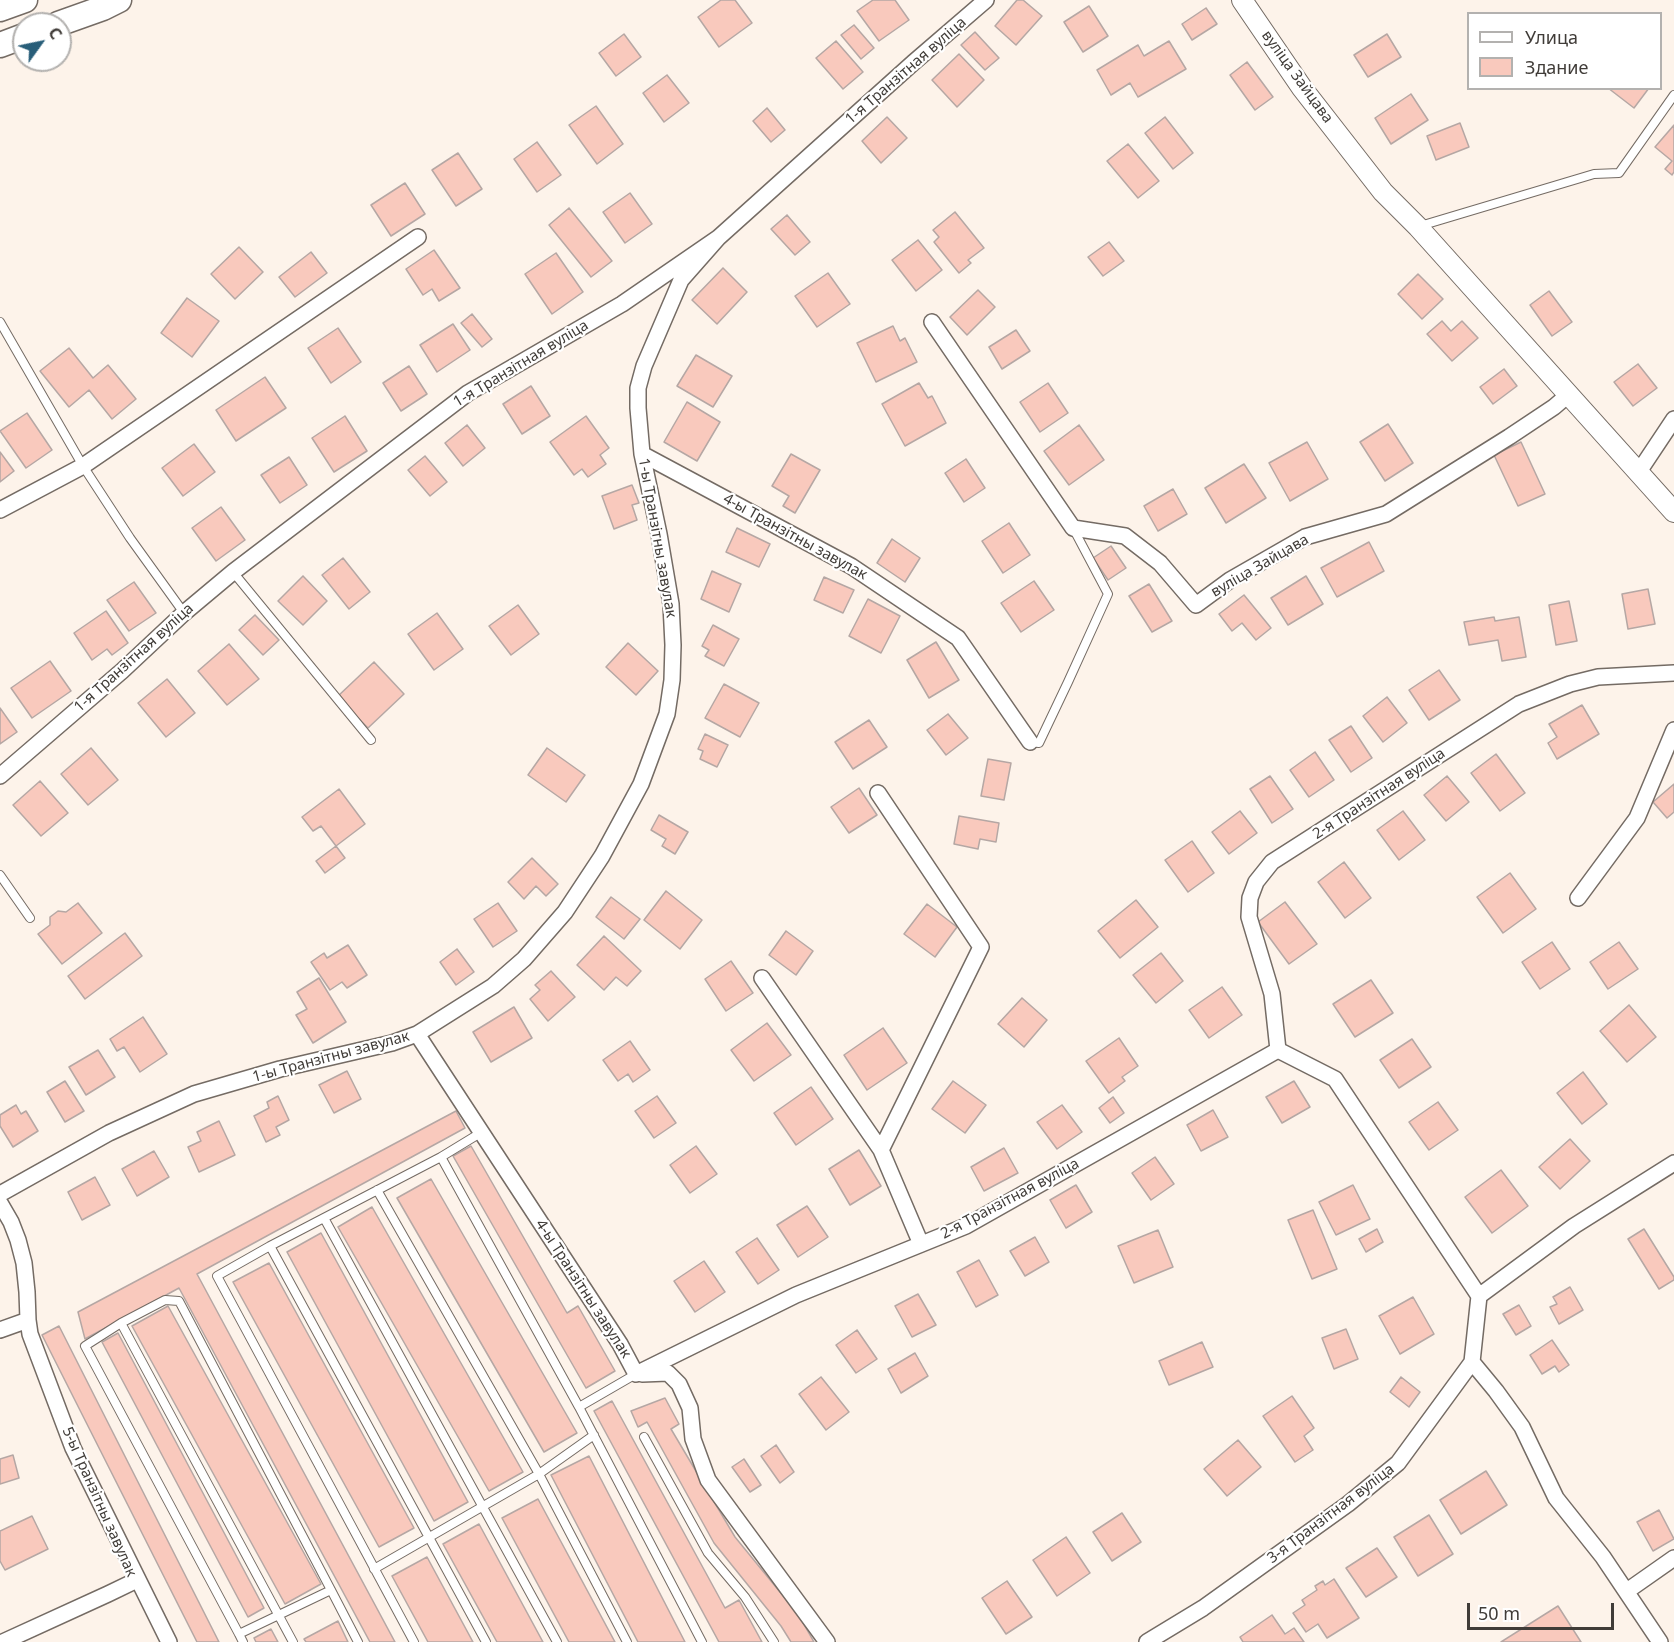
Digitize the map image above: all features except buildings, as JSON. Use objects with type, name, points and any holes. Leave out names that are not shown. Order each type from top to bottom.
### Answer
[{"type":"main road","points":[[0,9],[25,0]]},
{"type":"main road","points":[[72,19],[119,0]]},
{"type":"street","name":"1-я Транзітная вуліца","points":[[0,776],[233,572],[468,393],[622,304],[718,238],[986,0]]},
{"type":"street","name":"вуліца Зайцава","points":[[1242,0],[1302,88],[1383,192],[1418,227],[1674,512]]},
{"type":"street","points":[[0,510],[83,466],[418,237]]},
{"type":"street","name":"1-ы Транзітны завулак","points":[[0,1194],[109,1133],[194,1094],[280,1069],[392,1043],[417,1034],[493,986],[531,951],[565,912],[602,856],[641,784],[667,714],[672,680],[671,604],[642,454],[638,388],[644,366],[681,280],[718,238]]},
{"type":"street","points":[[932,322],[1073,528]]},
{"type":"street","name":"вуліца Зайцава","points":[[1073,528],[1125,536],[1160,563],[1196,605],[1230,580],[1305,537],[1386,514],[1509,437],[1568,395]]},
{"type":"street","points":[[1638,473],[1674,419]]},
{"type":"street","name":"4-ы Транзітны завулак","points":[[642,454],[851,566],[958,638],[1030,742]]},
{"type":"street","name":"2-я Транзітная вуліца","points":[[636,1374],[796,1295],[966,1226],[1278,1050],[1272,994],[1249,917],[1250,897],[1256,882],[1272,862],[1519,704],[1569,684],[1599,677],[1674,673]]},
{"type":"street","points":[[1578,898],[1637,818],[1674,730]]},
{"type":"street","points":[[878,793],[981,947],[881,1150]]},
{"type":"street","points":[[762,978],[881,1150],[921,1244]]},
{"type":"street","name":"4-ы Транзітны завулак","points":[[417,1034],[620,1344],[636,1374],[668,1373],[679,1384],[690,1408],[693,1439],[708,1480],[827,1642]]},
{"type":"street","points":[[1278,1050],[1335,1079],[1479,1296],[1472,1362],[1522,1427],[1556,1498],[1603,1557],[1660,1642]]},
{"type":"street","points":[[1479,1296],[1574,1226],[1674,1163]]},
{"type":"street","name":"5-ы Транзітны завулак","points":[[0,1203],[11,1222],[24,1263],[30,1334],[73,1448],[137,1580],[3,1642]]},
{"type":"street","points":[[0,1330],[28,1320]]},
{"type":"street","name":"3-я Транзітная вуліца","points":[[1147,1642],[1203,1608],[1338,1511],[1398,1463],[1472,1362]]},
{"type":"street","points":[[1627,1591],[1674,1558]]},
{"type":"street","points":[[137,1580],[169,1642]]},
{"type":"lane","points":[[1418,227],[1594,174],[1619,173],[1674,95]]},
{"type":"lane","points":[[0,322],[83,466],[130,538],[184,613]]},
{"type":"lane","points":[[1030,742],[1038,743],[1108,594],[1073,528]]},
{"type":"lane","points":[[233,572],[371,740]]},
{"type":"lane","points":[[0,875],[30,918]]},
{"type":"lane","points":[[414,1642],[217,1276],[441,1157],[482,1132]]},
{"type":"lane","points":[[441,1157],[579,1407],[702,1642]]},
{"type":"lane","points":[[377,1190],[539,1474],[627,1642]]},
{"type":"lane","points":[[324,1218],[557,1642]]},
{"type":"lane","points":[[270,1246],[486,1642]]},
{"type":"lane","points":[[243,1642],[85,1346],[121,1323],[165,1300],[179,1301],[358,1642]]},
{"type":"lane","points":[[121,1323],[292,1642]]},
{"type":"lane","points":[[579,1407],[636,1374]]},
{"type":"lane","points":[[374,1569],[539,1474],[594,1435]]},
{"type":"lane","points":[[644,1437],[708,1553],[745,1597],[774,1642]]},
{"type":"lane","points":[[239,1634],[331,1590]]}]
